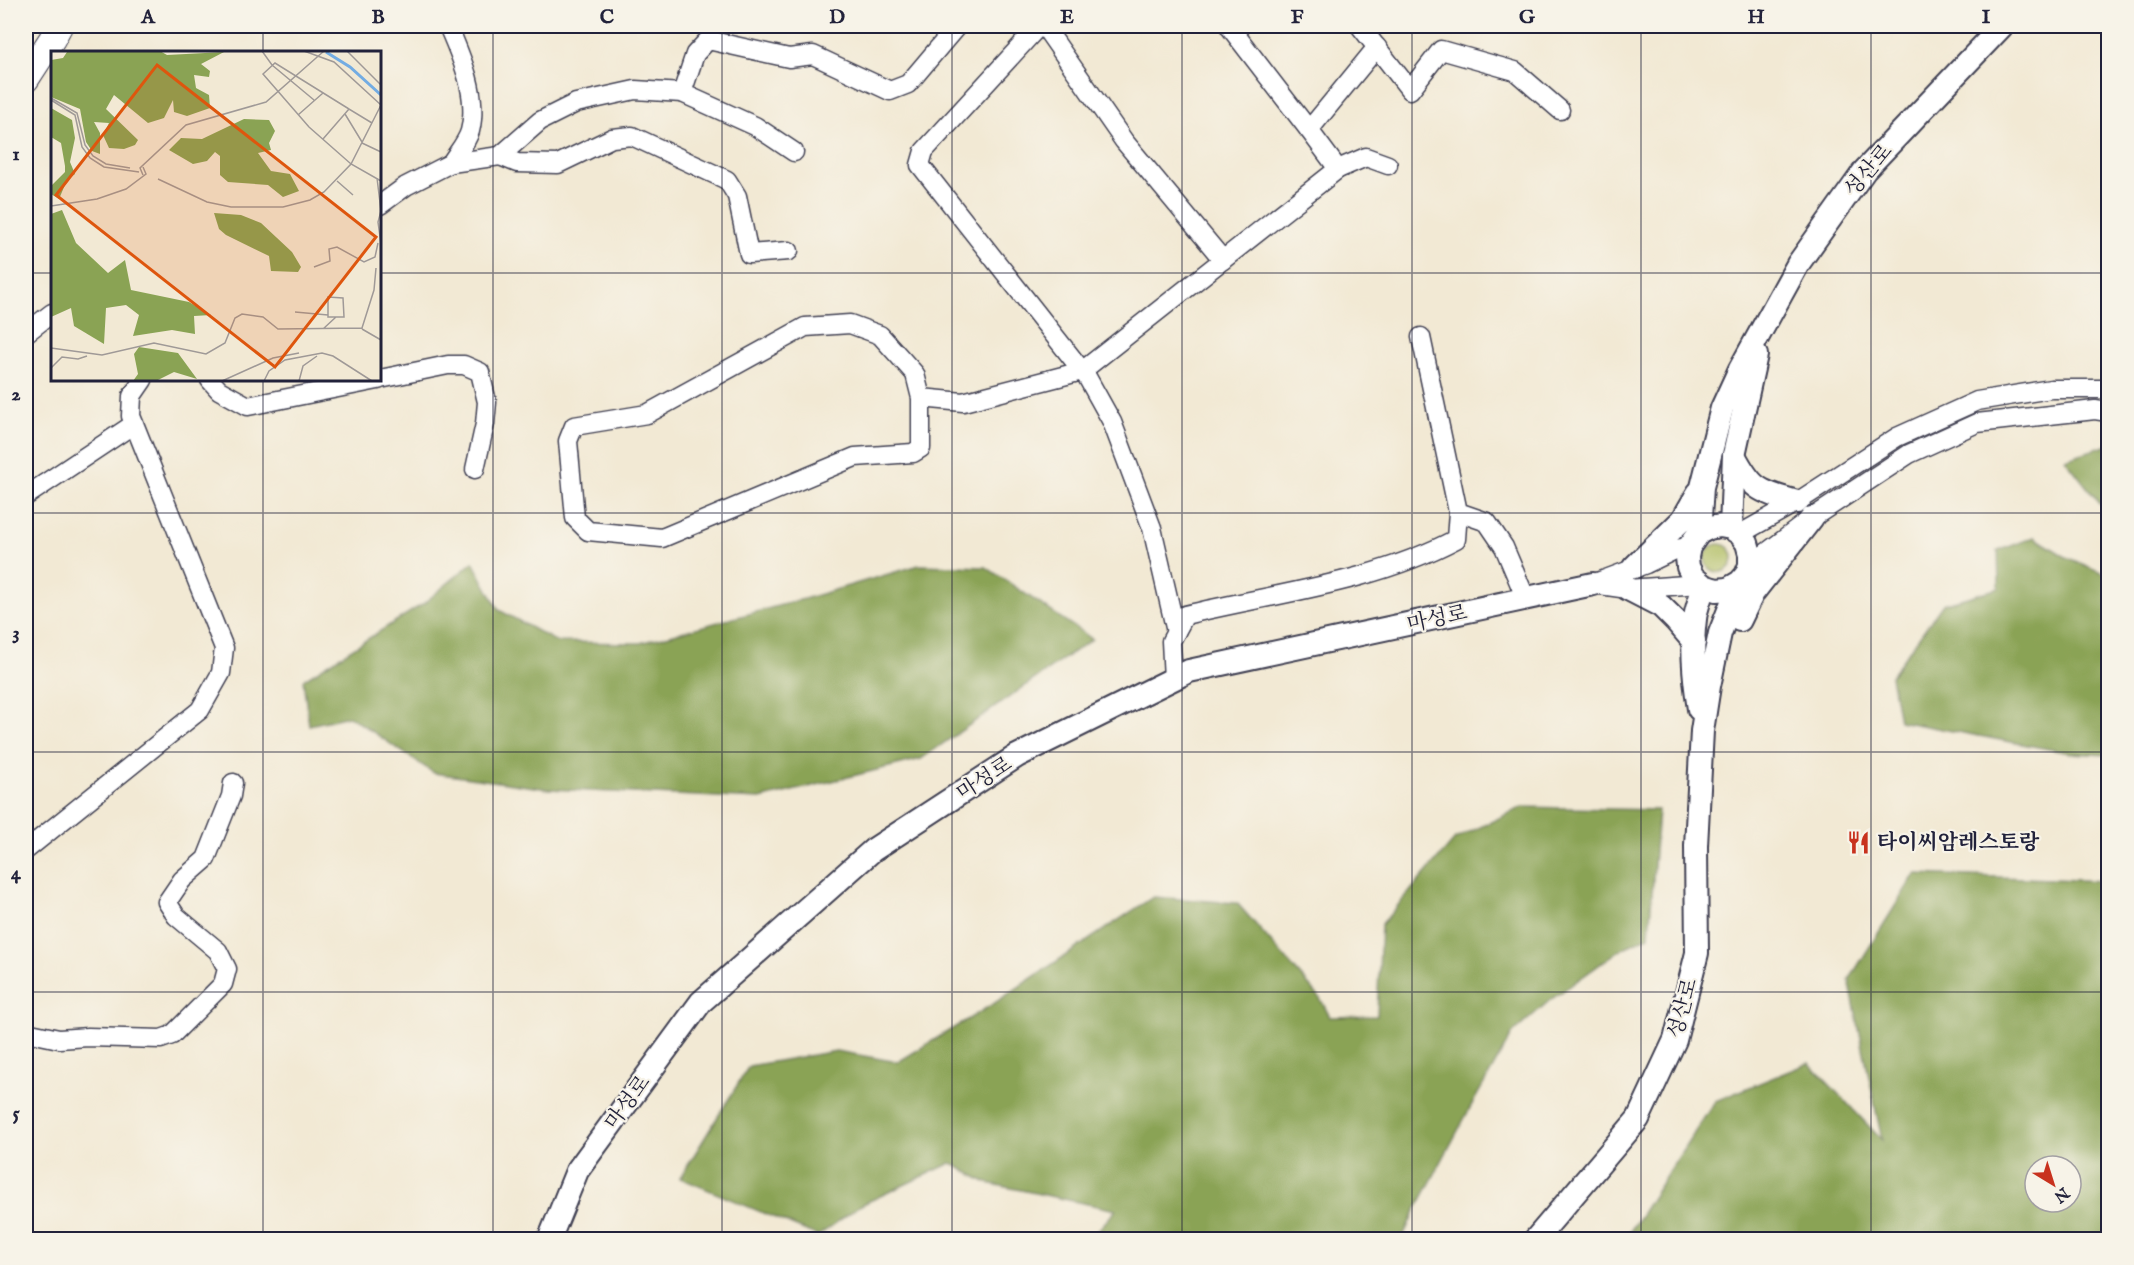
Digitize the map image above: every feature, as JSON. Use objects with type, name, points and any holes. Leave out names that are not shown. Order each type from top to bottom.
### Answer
[{"type":"highway","points":[[26,79],[59,26]]},
{"type":"main road","name":"성산로","points":[[1702,487],[1722,408],[1740,369],[1798,264],[1865,170],[2002,26]]},
{"type":"main road","points":[[1735,531],[1734,455],[1760,334]]},
{"type":"main road","points":[[1709,686],[1753,593],[1805,510],[1757,488],[1746,478],[1734,455]]},
{"type":"main road","points":[[1702,487],[1694,540],[1687,557],[1688,567],[1693,577],[1702,585],[1716,590],[1728,589],[1745,574]]},
{"type":"main road","points":[[1634,567],[1683,519],[1702,487]]},
{"type":"main road","points":[[1694,540],[1709,528],[1720,526],[1735,531],[1747,543],[1750,554],[1745,574],[1720,633],[1702,731]]},
{"type":"main road","name":"마성로","points":[[549,1239],[577,1171],[701,1002],[873,850],[1017,756],[1189,671],[1593,584]]},
{"type":"main road","points":[[1702,585],[1695,618],[1693,671],[1702,731]]},
{"type":"main road","points":[[1628,589],[1660,606],[1694,642]]},
{"type":"main road","name":"성산로","points":[[1535,1239],[1638,1119],[1675,1040],[1697,953],[1696,846],[1702,731]]},
{"type":"street","points":[[448,26],[469,86],[473,107],[470,132],[450,163]]},
{"type":"street","points":[[682,93],[695,54],[708,40],[789,58],[813,56],[890,91],[908,84],[957,26]]},
{"type":"street","points":[[1039,26],[924,151],[920,165],[1082,371],[1112,422],[1152,528],[1176,632]]},
{"type":"street","points":[[1044,26],[1124,141],[1222,260]]},
{"type":"street","points":[[1228,26],[1338,169]]},
{"type":"street","points":[[1360,26],[1410,90],[1441,50],[1515,71],[1560,110]]},
{"type":"street","points":[[1309,130],[1377,47]]},
{"type":"street","points":[[500,156],[540,121],[576,103],[635,90],[682,93],[755,126],[794,152]]},
{"type":"street","points":[[381,204],[406,186],[450,163],[500,156],[517,163],[558,164],[612,138],[632,136],[727,180],[737,195],[749,254],[789,250]]},
{"type":"street","points":[[921,398],[963,402],[1082,371],[1338,169],[1366,157],[1388,165]]},
{"type":"street","points":[[26,333],[51,314]]},
{"type":"street","points":[[850,324],[880,335],[915,374],[921,398],[921,448],[913,453],[855,457],[663,538],[588,531],[575,518],[568,441],[574,426],[647,414],[805,327],[850,324]]},
{"type":"street","points":[[1173,679],[1171,641],[1185,615],[1376,572],[1434,551],[1456,539],[1458,512],[1421,337]]},
{"type":"street","points":[[381,379],[448,365],[464,365],[480,372],[487,402],[485,424],[475,469]]},
{"type":"street","points":[[26,850],[200,710],[221,673],[224,648],[131,416],[132,396],[142,381]]},
{"type":"street","points":[[211,381],[219,390],[248,406],[369,381]]},
{"type":"street","points":[[1745,574],[1805,510],[1897,437],[1977,401],[2050,389],[2109,389]]},
{"type":"street","points":[[1735,531],[1805,510],[1909,454],[1977,423],[2095,410],[2109,412]]},
{"type":"street","points":[[26,496],[134,424]]},
{"type":"street","points":[[1458,512],[1487,522],[1504,547],[1526,598]]},
{"type":"street","points":[[1593,584],[1646,564],[1694,540]]},
{"type":"street","points":[[1593,584],[1628,589],[1702,585]]},
{"type":"street","points":[[26,1032],[59,1039],[88,1037],[161,1040],[172,1035],[223,984],[227,969],[218,951],[176,916],[167,902],[182,880],[206,859],[231,796],[233,783]]},
{"type":"green space","points":[[2108,445],[2108,514],[2065,459]]},
{"type":"green space","points":[[2034,537],[2066,557],[2108,575],[2108,755],[2070,753],[1899,721],[1891,676],[1943,604],[1999,588],[1998,551]]},
{"type":"green space","points":[[1719,544],[1729,548],[1733,558],[1729,568],[1719,572],[1709,568],[1705,558],[1709,548]]},
{"type":"green space","points":[[473,562],[499,610],[557,642],[640,643],[919,565],[986,567],[1092,639],[921,759],[760,799],[548,789],[434,773],[349,716],[309,725],[303,680],[423,604]]},
{"type":"green space","points":[[1522,807],[1658,810],[1649,936],[1620,950],[1549,1001],[1513,1033],[1470,1108],[1402,1239],[1090,1239],[1116,1210],[987,1183],[951,1163],[861,1205],[818,1236],[680,1178],[749,1066],[836,1051],[898,1062],[993,1004],[1153,897],[1237,903],[1320,998],[1330,1017],[1377,1016],[1381,925],[1455,839]]},
{"type":"green space","points":[[1915,874],[2108,881],[2108,1239],[1625,1239],[1715,1101],[1809,1063],[1882,1140],[1849,980]]},
{"type":"place","name":"타이씨암레스토랑","points":[[1859,842]]}]
